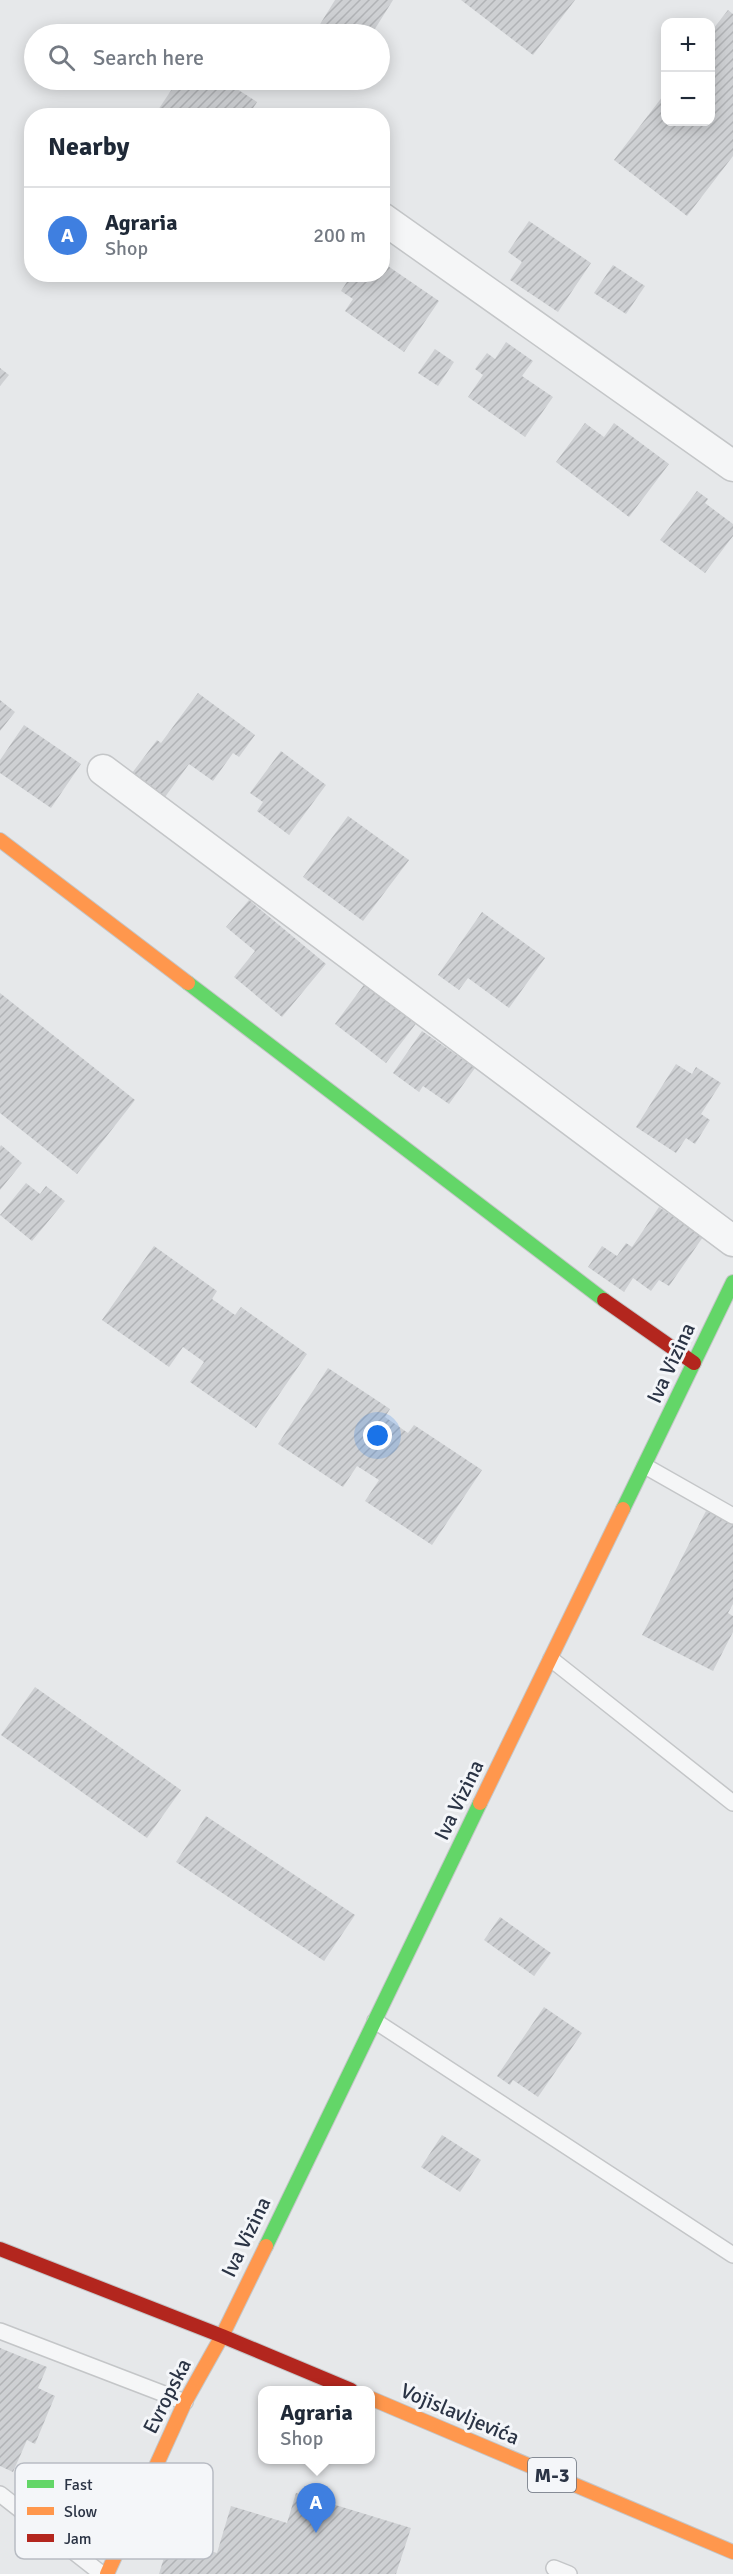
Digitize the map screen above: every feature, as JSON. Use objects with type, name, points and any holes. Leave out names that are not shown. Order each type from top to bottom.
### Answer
[{"type":"street","points":[[390,224],[733,466]]},
{"type":"street","points":[[103,770],[733,1241]]},
{"type":"street","points":[[0,840],[620,1312],[694,1363]]},
{"type":"street","name":"Iva Vizina","points":[[222,2336],[733,1282]]},
{"type":"street","points":[[0,2249],[222,2336],[339,2386]]},
{"type":"street","name":"Evropska","points":[[156,2463],[185,2402],[222,2336]]},
{"type":"street","name":"Vojislavljevića","points":[[375,2400],[733,2552]]},
{"type":"street","name":"Evropska","points":[[104,2574],[111,2559]]},
{"type":"lane","points":[[645,1466],[733,1516]]},
{"type":"lane","points":[[550,1659],[733,1803]]},
{"type":"lane","points":[[375,2021],[733,2255]]},
{"type":"lane","points":[[0,2331],[185,2402]]},
{"type":"lane","points":[[0,2494],[15,2506]]},
{"type":"lane","points":[[84,2559],[104,2574]]},
{"type":"lane","points":[[554,2568],[569,2574]]},
{"type":"building","points":[[335,0],[393,0],[378,24],[320,24]]},
{"type":"building","points":[[461,0],[575,0],[533,55]]},
{"type":"building","points":[[728,10],[733,14],[733,156],[687,216],[614,160],[661,99],[661,126],[715,126],[715,27]]},
{"type":"building","points":[[171,90],[238,90],[257,102],[253,108],[159,108]]},
{"type":"building","points":[[529,221],[591,263],[558,312],[510,280],[522,262],[508,252]]},
{"type":"building","points":[[613,265],[645,286],[626,314],[594,293]]},
{"type":"building","points":[[390,267],[439,301],[404,352],[345,311],[353,299],[341,291],[347,282],[390,282]]},
{"type":"building","points":[[506,342],[533,361],[522,376],[553,397],[525,437],[468,397],[483,375],[475,369],[487,353],[495,359]]},
{"type":"building","points":[[435,349],[454,362],[438,386],[418,373]]},
{"type":"building","points":[[0,368],[9,375],[0,386]]},
{"type":"building","points":[[585,423],[604,437],[614,423],[669,464],[629,517],[556,462]]},
{"type":"building","points":[[697,491],[708,499],[705,503],[733,524],[733,536],[705,573],[660,540]]},
{"type":"building","points":[[198,693],[255,735],[239,757],[233,753],[213,781],[189,764],[165,797],[132,773],[157,740],[161,743]]},
{"type":"building","points":[[0,700],[15,712],[0,731]]},
{"type":"building","points":[[24,725],[81,764],[51,808],[0,773],[0,760]]},
{"type":"building","points":[[281,751],[326,785],[289,835],[257,811],[263,802],[250,793]]},
{"type":"building","points":[[348,816],[409,860],[363,921],[303,877]]},
{"type":"building","points":[[249,900],[326,964],[282,1017],[234,977],[255,951],[226,927]]},
{"type":"building","points":[[482,912],[545,958],[509,1008],[468,978],[459,990],[438,975]]},
{"type":"building","points":[[366,982],[418,1021],[386,1063],[335,1024]]},
{"type":"building","points":[[0,993],[135,1100],[77,1174],[0,1113]]},
{"type":"building","points":[[422,1031],[475,1068],[449,1104],[423,1086],[419,1092],[393,1073]]},
{"type":"building","points":[[676,1064],[692,1074],[696,1067],[721,1083],[701,1114],[710,1120],[695,1144],[686,1138],[676,1153],[636,1127]]},
{"type":"building","points":[[1,1145],[22,1163],[0,1190],[0,1147]]},
{"type":"building","points":[[26,1183],[40,1194],[46,1186],[65,1201],[32,1241],[0,1215]]},
{"type":"building","points":[[659,1207],[703,1237],[669,1286],[659,1280],[651,1291],[633,1278],[624,1292],[588,1267],[602,1246],[617,1256],[626,1243],[632,1247]]},
{"type":"building","points":[[154,1246],[217,1291],[212,1299],[235,1315],[241,1307],[307,1354],[256,1428],[190,1382],[204,1362],[183,1347],[169,1367],[102,1320]]},
{"type":"building","points":[[328,1368],[390,1409],[385,1417],[408,1433],[414,1425],[482,1470],[432,1545],[365,1501],[379,1480],[357,1466],[343,1487],[278,1444]]},
{"type":"building","points":[[706,1511],[733,1524],[733,1604],[728,1613],[733,1616],[733,1632],[713,1671],[642,1635]]},
{"type":"building","points":[[35,1687],[181,1790],[147,1838],[1,1735]]},
{"type":"building","points":[[206,1816],[355,1915],[324,1961],[176,1862]]},
{"type":"building","points":[[500,1917],[551,1953],[534,1976],[484,1940]]},
{"type":"building","points":[[544,2007],[582,2033],[538,2097],[513,2080],[510,2085],[497,2076]]},
{"type":"building","points":[[442,2135],[481,2160],[460,2192],[421,2167]]},
{"type":"building","points":[[0,2348],[47,2367],[38,2388],[55,2396],[35,2444],[27,2440],[13,2472],[0,2466]]},
{"type":"building","points":[[296,2493],[411,2528],[396,2574],[159,2574],[164,2559],[213,2559],[213,2552],[217,2553],[231,2506],[287,2523]]},
{"type":"traffic: fast","points":[[188,983],[604,1300]]},
{"type":"traffic: fast","points":[[623,1509],[733,1282]]},
{"type":"traffic: fast","points":[[266,2246],[480,1803]]},
{"type":"traffic: slow","points":[[0,840],[188,983]]},
{"type":"traffic: slow","points":[[480,1803],[623,1509]]},
{"type":"traffic: slow","points":[[157,2463],[185,2402],[222,2336],[266,2246]]},
{"type":"traffic: slow","points":[[375,2400],[733,2552]]},
{"type":"traffic: slow","points":[[107,2574],[114,2559]]},
{"type":"traffic: jam","points":[[604,1300],[694,1363]]},
{"type":"traffic: jam","points":[[0,2249],[222,2336],[341,2386]]},
{"type":"place","name":"Agraria","points":[[316,2533]]}]
